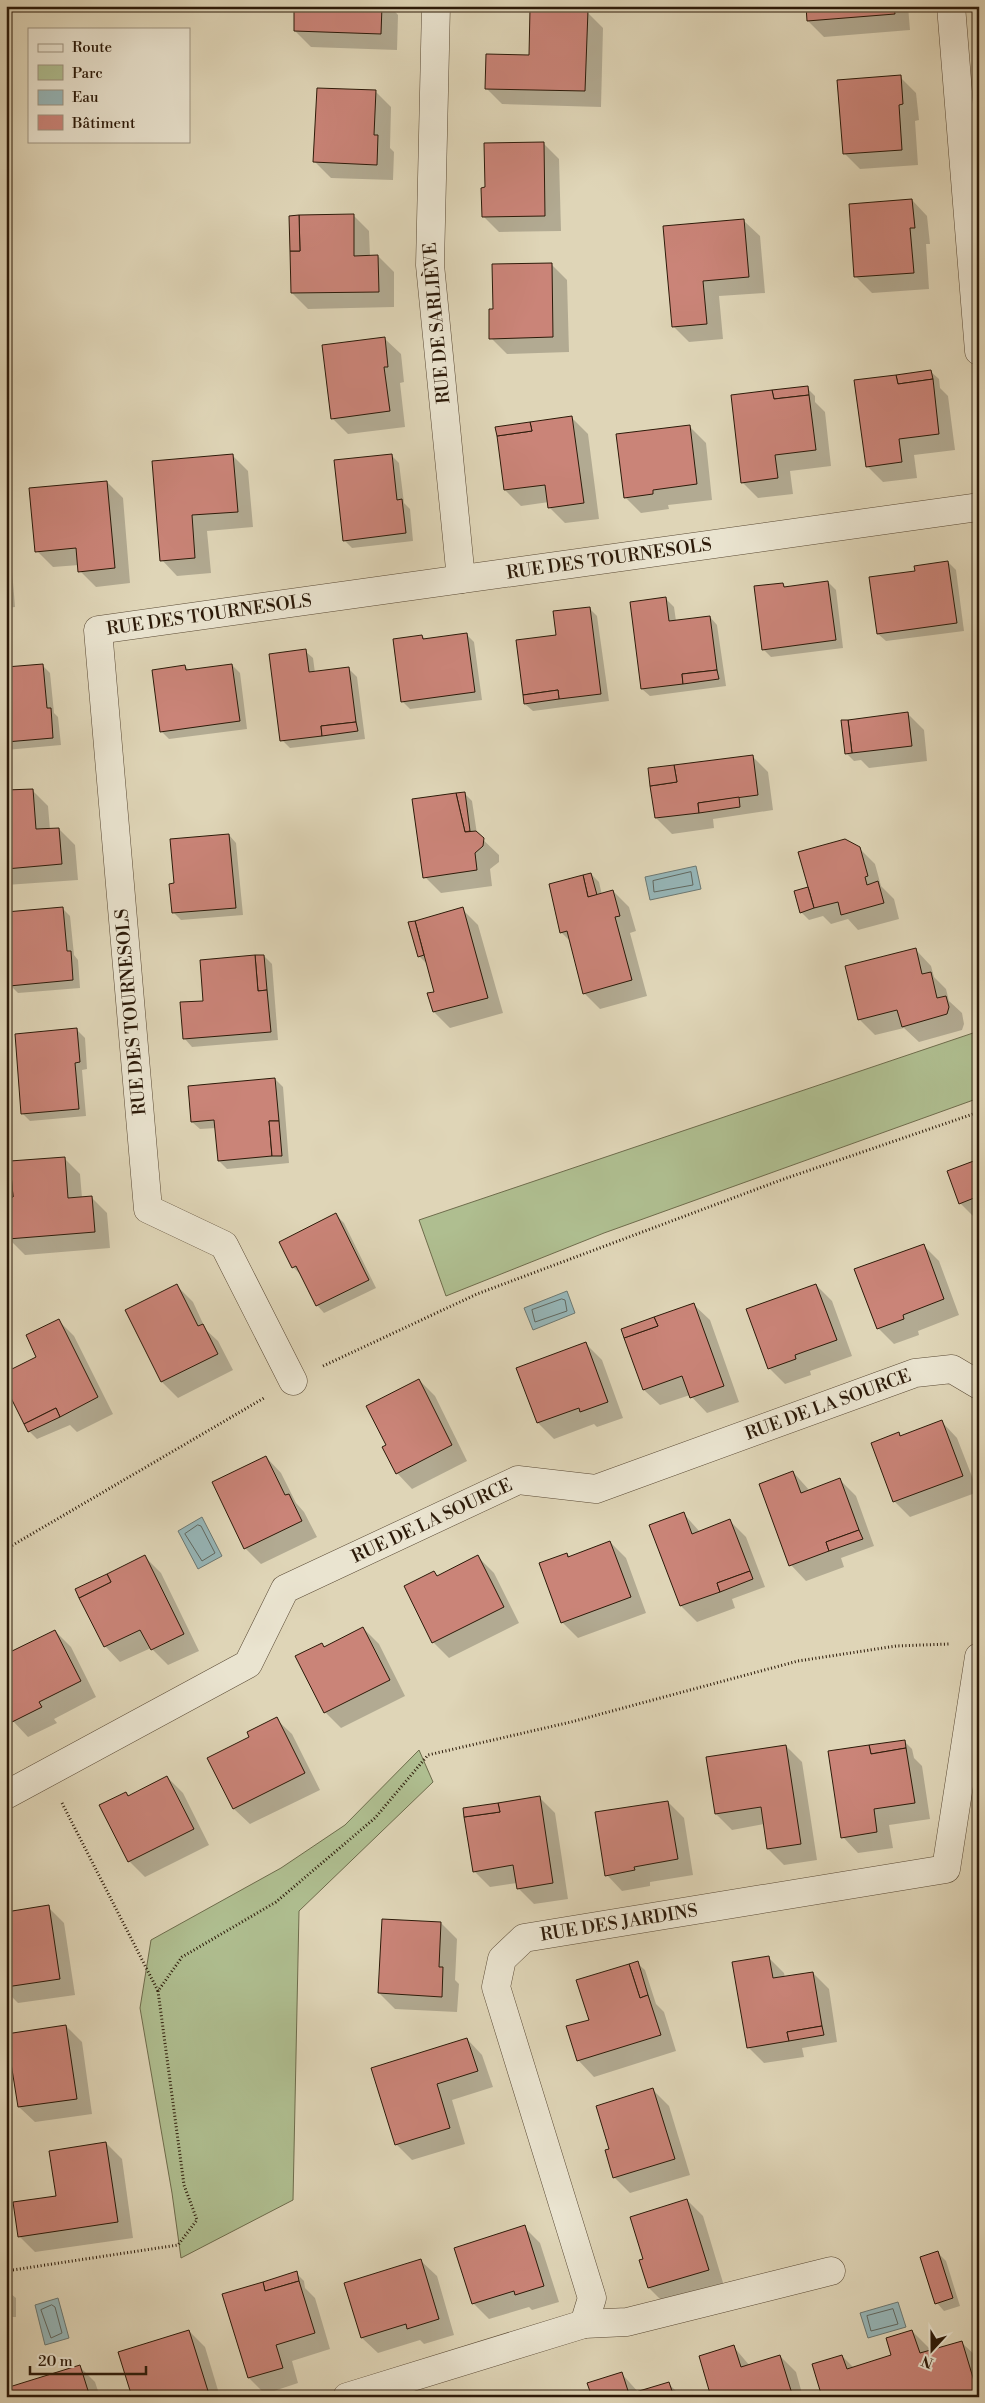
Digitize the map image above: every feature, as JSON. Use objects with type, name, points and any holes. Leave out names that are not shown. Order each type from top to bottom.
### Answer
[{"type":"street","name":"RUE DE SARLIÈVE","points":[[436,6],[430,265],[461,579]]},
{"type":"street","points":[[951,6],[979,351]]},
{"type":"street","name":"RUE DES TOURNESOLS","points":[[293,1381],[224,1244],[148,1209],[98,630],[979,507]]},
{"type":"street","name":"RUE DE LA SOURCE","points":[[6,1796],[248,1664],[286,1589],[518,1480],[596,1488],[915,1373],[952,1369],[979,1385]]},
{"type":"street","name":"RUE DES JARDINS","points":[[584,2324],[592,2298],[496,1987],[502,1959],[524,1938],[946,1869],[979,1657]]},
{"type":"street","points":[[347,2397],[584,2324],[626,2322],[831,2271]]},
{"type":"path","points":[[6,1549],[293,1381],[477,1294],[781,1180],[979,1112]]},
{"type":"path","points":[[158,1991],[182,1957],[276,1902],[375,1818],[428,1755],[570,1722],[798,1660],[896,1646],[951,1644]]},
{"type":"path","points":[[6,2271],[178,2245],[197,2220],[184,2185],[158,1991],[47,1774]]},
{"type":"green space","points":[[979,1031],[979,1098],[604,1233],[446,1296],[419,1220]]},
{"type":"green space","points":[[419,1750],[433,1782],[299,1911],[293,2200],[181,2258],[172,2193],[140,2008],[151,1940],[281,1868],[345,1825]]},
{"type":"water","points":[[696,866],[701,889],[650,900],[645,877]]},
{"type":"water","points":[[567,1291],[575,1313],[533,1330],[524,1308]]},
{"type":"water","points":[[202,1517],[222,1556],[198,1569],[178,1531]]},
{"type":"water","points":[[58,2298],[69,2338],[45,2345],[35,2305]]},
{"type":"water","points":[[898,2302],[906,2327],[868,2338],[860,2313]]},
{"type":"building","points":[[294,6],[382,6],[381,34],[294,31]]},
{"type":"building","points":[[806,6],[894,6],[895,14],[807,21]]},
{"type":"building","points":[[530,9],[588,10],[585,91],[485,89],[486,54],[529,55]]},
{"type":"building","points":[[901,75],[903,104],[899,105],[902,150],[843,154],[837,80]]},
{"type":"building","points":[[317,88],[376,90],[374,135],[378,135],[377,165],[313,162]]},
{"type":"building","points":[[544,142],[545,216],[482,217],[481,188],[485,187],[484,143]]},
{"type":"building","points":[[912,199],[915,228],[910,228],[914,273],[854,277],[849,204]]},
{"type":"building","points":[[354,214],[354,256],[378,255],[379,292],[291,293],[290,251],[300,251],[299,215]]},
{"type":"building","points":[[299,215],[300,251],[290,251],[289,216]]},
{"type":"building","points":[[744,219],[749,277],[703,281],[707,324],[672,327],[663,226]]},
{"type":"building","points":[[552,263],[553,337],[489,339],[489,309],[493,309],[492,264]]},
{"type":"building","points":[[385,337],[388,367],[384,367],[390,411],[331,419],[322,345]]},
{"type":"building","points":[[931,370],[933,379],[898,384],[896,375]]},
{"type":"building","points":[[896,375],[898,384],[933,379],[939,434],[899,439],[902,462],[866,467],[854,380]]},
{"type":"building","points":[[808,386],[809,395],[774,399],[772,390]]},
{"type":"building","points":[[772,390],[774,399],[809,395],[816,450],[775,455],[778,478],[741,483],[731,395]]},
{"type":"building","points":[[572,416],[584,503],[548,508],[545,485],[504,490],[497,436],[532,431],[530,422]]},
{"type":"building","points":[[530,422],[532,431],[497,436],[495,427]]},
{"type":"building","points":[[690,425],[697,484],[653,490],[653,494],[624,498],[616,434]]},
{"type":"building","points":[[233,454],[238,512],[192,515],[195,558],[160,561],[152,461]]},
{"type":"building","points":[[392,454],[397,500],[402,499],[406,533],[343,541],[334,460]]},
{"type":"building","points":[[107,481],[115,568],[78,572],[76,548],[35,552],[29,488]]},
{"type":"building","points":[[948,561],[957,623],[877,634],[869,577],[915,571],[914,566]]},
{"type":"building","points":[[828,581],[836,640],[762,650],[754,586],[783,583],[784,587]]},
{"type":"building","points":[[666,597],[669,621],[710,616],[717,670],[682,674],[683,684],[641,689],[630,602]]},
{"type":"building","points":[[590,607],[601,694],[559,699],[558,690],[523,695],[516,640],[556,635],[553,611]]},
{"type":"building","points":[[467,633],[475,692],[401,702],[393,639],[422,635],[423,639]]},
{"type":"building","points":[[306,649],[309,672],[349,667],[356,722],[321,726],[322,736],[280,741],[269,654]]},
{"type":"building","points":[[43,664],[47,708],[51,708],[53,738],[6,742],[6,667]]},
{"type":"building","points":[[232,664],[240,721],[160,732],[152,670],[185,665],[186,670]]},
{"type":"building","points":[[717,670],[719,679],[683,684],[682,674]]},
{"type":"building","points":[[558,690],[559,699],[524,704],[523,695]]},
{"type":"building","points":[[908,712],[912,746],[852,753],[848,720]]},
{"type":"building","points":[[841,720],[848,720],[852,753],[845,754]]},
{"type":"building","points":[[356,722],[358,731],[322,736],[321,726]]},
{"type":"building","points":[[753,755],[758,795],[698,803],[699,813],[655,818],[650,786],[677,782],[674,765]]},
{"type":"building","points":[[674,765],[677,782],[650,786],[648,768]]},
{"type":"building","points":[[33,789],[36,829],[59,828],[62,864],[6,869],[6,790]]},
{"type":"building","points":[[465,792],[470,831],[465,832],[456,793]]},
{"type":"building","points":[[456,793],[465,832],[476,831],[484,838],[483,846],[475,853],[477,870],[423,878],[412,799]]},
{"type":"building","points":[[739,797],[740,807],[699,813],[698,803]]},
{"type":"building","points":[[229,834],[236,908],[172,913],[169,884],[174,883],[170,839]]},
{"type":"building","points":[[845,839],[860,847],[868,876],[865,877],[867,885],[878,881],[884,903],[841,915],[838,902],[814,908],[798,852]]},
{"type":"building","points":[[591,873],[597,895],[588,897],[583,875]]},
{"type":"building","points":[[583,875],[588,897],[613,890],[620,916],[615,917],[632,980],[583,994],[567,931],[560,933],[549,884]]},
{"type":"building","points":[[808,887],[814,908],[800,913],[794,891]]},
{"type":"building","points":[[63,907],[67,951],[71,951],[73,980],[9,986],[6,912]]},
{"type":"building","points":[[463,907],[488,998],[433,1012],[427,993],[434,992],[415,921]]},
{"type":"building","points":[[415,921],[424,955],[418,957],[408,922]]},
{"type":"building","points":[[916,948],[922,974],[931,972],[937,998],[946,996],[949,1007],[947,1014],[902,1027],[897,1010],[858,1020],[845,966]]},
{"type":"building","points":[[255,955],[264,955],[267,990],[258,991]]},
{"type":"building","points":[[255,955],[258,991],[267,990],[271,1032],[183,1039],[180,1002],[203,1001],[200,960]]},
{"type":"building","points":[[77,1028],[80,1062],[75,1063],[79,1109],[21,1114],[15,1034]]},
{"type":"building","points":[[275,1078],[279,1121],[269,1121],[272,1156],[218,1161],[214,1120],[191,1122],[188,1086]]},
{"type":"building","points":[[269,1121],[279,1121],[282,1156],[272,1156]]},
{"type":"building","points":[[65,1157],[68,1198],[92,1196],[95,1232],[8,1239],[6,1197],[13,1197],[10,1161]]},
{"type":"building","points":[[979,1159],[979,1196],[959,1204],[947,1171]]},
{"type":"building","points":[[6,1161],[10,1161],[13,1197],[6,1197]]},
{"type":"building","points":[[336,1213],[369,1280],[316,1306],[296,1266],[292,1268],[279,1242]]},
{"type":"building","points":[[924,1244],[944,1299],[903,1315],[904,1319],[877,1329],[854,1269]]},
{"type":"building","points":[[177,1284],[198,1326],[203,1324],[218,1354],[161,1382],[125,1310]]},
{"type":"building","points":[[816,1284],[837,1340],[795,1355],[796,1359],[768,1369],[746,1309]]},
{"type":"building","points":[[694,1303],[724,1386],[690,1398],[682,1376],[643,1390],[624,1338],[658,1326],[654,1317]]},
{"type":"building","points":[[654,1317],[658,1326],[624,1338],[621,1329]]},
{"type":"building","points":[[59,1319],[98,1397],[60,1417],[56,1408],[24,1424],[6,1388],[6,1372],[36,1357],[26,1335]]},
{"type":"building","points":[[586,1342],[608,1402],[580,1412],[579,1408],[537,1423],[516,1368]]},
{"type":"building","points":[[419,1379],[452,1445],[396,1474],[382,1447],[386,1445],[366,1406]]},
{"type":"building","points":[[56,1408],[60,1417],[28,1432],[24,1424]]},
{"type":"building","points":[[942,1420],[963,1476],[893,1502],[871,1443],[899,1432],[900,1436]]},
{"type":"building","points":[[266,1456],[285,1495],[289,1494],[302,1521],[244,1549],[212,1482]]},
{"type":"building","points":[[793,1471],[801,1493],[840,1478],[859,1530],[826,1542],[829,1551],[789,1566],[759,1484]]},
{"type":"building","points":[[684,1512],[692,1534],[730,1519],[750,1571],[717,1583],[720,1592],[680,1606],[649,1525]]},
{"type":"building","points":[[859,1530],[863,1539],[829,1551],[826,1542]]},
{"type":"building","points":[[610,1541],[631,1597],[561,1623],[539,1563],[567,1553],[568,1557]]},
{"type":"building","points":[[145,1555],[184,1634],[151,1650],[140,1630],[104,1647],[79,1598],[111,1582],[107,1574]]},
{"type":"building","points":[[478,1555],[504,1607],[432,1643],[404,1586],[434,1571],[437,1576]]},
{"type":"building","points":[[750,1571],[753,1579],[720,1592],[717,1583]]},
{"type":"building","points":[[107,1574],[111,1582],[79,1598],[75,1589]]},
{"type":"building","points":[[363,1627],[390,1680],[324,1713],[295,1656],[322,1643],[324,1647]]},
{"type":"building","points":[[55,1630],[81,1681],[39,1702],[42,1707],[12,1722],[6,1712],[6,1654]]},
{"type":"building","points":[[277,1717],[305,1773],[233,1809],[207,1758],[249,1737],[247,1732]]},
{"type":"building","points":[[905,1740],[906,1748],[871,1754],[869,1745]]},
{"type":"building","points":[[786,1745],[801,1844],[767,1849],[761,1807],[715,1814],[706,1757]]},
{"type":"building","points":[[869,1745],[871,1754],[906,1748],[915,1803],[874,1809],[877,1832],[841,1838],[828,1751]]},
{"type":"building","points":[[167,1776],[194,1829],[128,1862],[99,1805],[126,1792],[128,1796]]},
{"type":"building","points":[[540,1796],[553,1883],[517,1889],[513,1865],[473,1872],[464,1817],[500,1812],[498,1803]]},
{"type":"building","points":[[668,1801],[678,1859],[634,1867],[635,1870],[605,1876],[595,1812]]},
{"type":"building","points":[[498,1803],[500,1812],[464,1817],[463,1808]]},
{"type":"building","points":[[49,1905],[60,1979],[6,1987],[6,1912]]},
{"type":"building","points":[[382,1919],[441,1922],[439,1967],[443,1967],[442,1997],[378,1993]]},
{"type":"building","points":[[769,1956],[773,1978],[813,1972],[822,2026],[787,2032],[789,2041],[747,2048],[732,1962]]},
{"type":"building","points":[[638,1961],[648,1995],[640,1998],[629,1964]]},
{"type":"building","points":[[629,1964],[640,1998],[648,1995],[661,2035],[577,2061],[566,2026],[589,2020],[576,1980]]},
{"type":"building","points":[[66,2025],[77,2099],[18,2107],[11,2063],[7,2064],[6,2034]]},
{"type":"building","points":[[822,2026],[824,2035],[789,2041],[787,2032]]},
{"type":"building","points":[[467,2038],[478,2071],[437,2084],[450,2128],[395,2145],[371,2068]]},
{"type":"building","points":[[653,2088],[675,2159],[613,2178],[605,2150],[609,2149],[596,2106]]},
{"type":"building","points":[[106,2142],[118,2222],[18,2237],[13,2202],[56,2196],[49,2151]]},
{"type":"building","points":[[687,2199],[709,2270],[648,2288],[639,2260],[643,2259],[630,2217]]},
{"type":"building","points":[[525,2225],[544,2286],[515,2295],[514,2291],[472,2304],[454,2248]]},
{"type":"building","points":[[938,2251],[953,2298],[935,2304],[920,2257]]},
{"type":"building","points":[[421,2259],[439,2319],[407,2329],[406,2324],[361,2338],[344,2283]]},
{"type":"building","points":[[297,2271],[299,2281],[265,2291],[263,2282]]},
{"type":"building","points":[[299,2281],[315,2333],[276,2345],[283,2368],[248,2378],[222,2294],[263,2282],[265,2291]]},
{"type":"building","points":[[6,2289],[9,2289],[9,2310],[6,2310]]},
{"type":"building","points":[[189,2330],[208,2391],[189,2397],[132,2397],[118,2352]]},
{"type":"building","points":[[912,2330],[920,2353],[962,2341],[977,2391],[959,2397],[822,2397],[812,2364],[842,2355],[847,2369],[891,2355],[886,2338]]},
{"type":"building","points":[[734,2345],[741,2367],[780,2355],[793,2397],[711,2397],[699,2356]]},
{"type":"building","points":[[80,2365],[90,2397],[6,2397],[6,2388]]},
{"type":"building","points":[[622,2372],[629,2394],[669,2382],[674,2397],[592,2397],[587,2383]]}]
